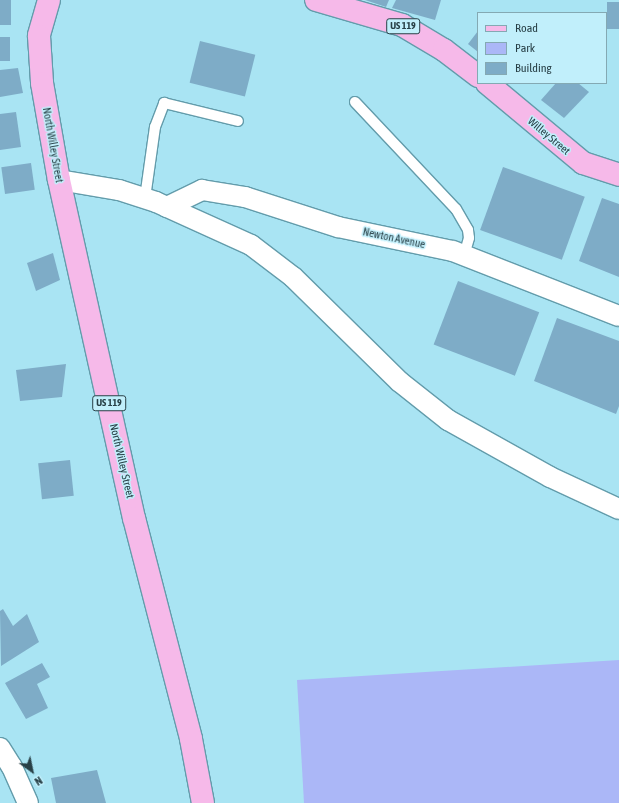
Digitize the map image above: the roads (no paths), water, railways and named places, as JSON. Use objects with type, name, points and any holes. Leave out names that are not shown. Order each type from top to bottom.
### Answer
[{"type":"main road","name":"North Willey Street","points":[[49,0],[39,36],[42,83],[59,180],[134,518],[191,739],[203,803]]},
{"type":"main road","name":"US 119","points":[[316,0],[402,25],[444,50],[477,75]]},
{"type":"main road","name":"Willey Street","points":[[488,84],[583,163],[619,175]]},
{"type":"street","points":[[59,180],[118,190],[145,198],[251,245],[293,277],[400,382],[448,420],[550,478],[619,509]]},
{"type":"street","name":"Newton Avenue","points":[[167,207],[202,190],[245,197],[338,227],[464,255],[619,316]]},
{"type":"street","points":[[0,748],[12,767],[28,803]]},
{"type":"lane","points":[[356,102],[456,209],[468,230],[469,238],[464,255]]},
{"type":"lane","points":[[145,198],[155,127],[164,103],[238,121]]}]
